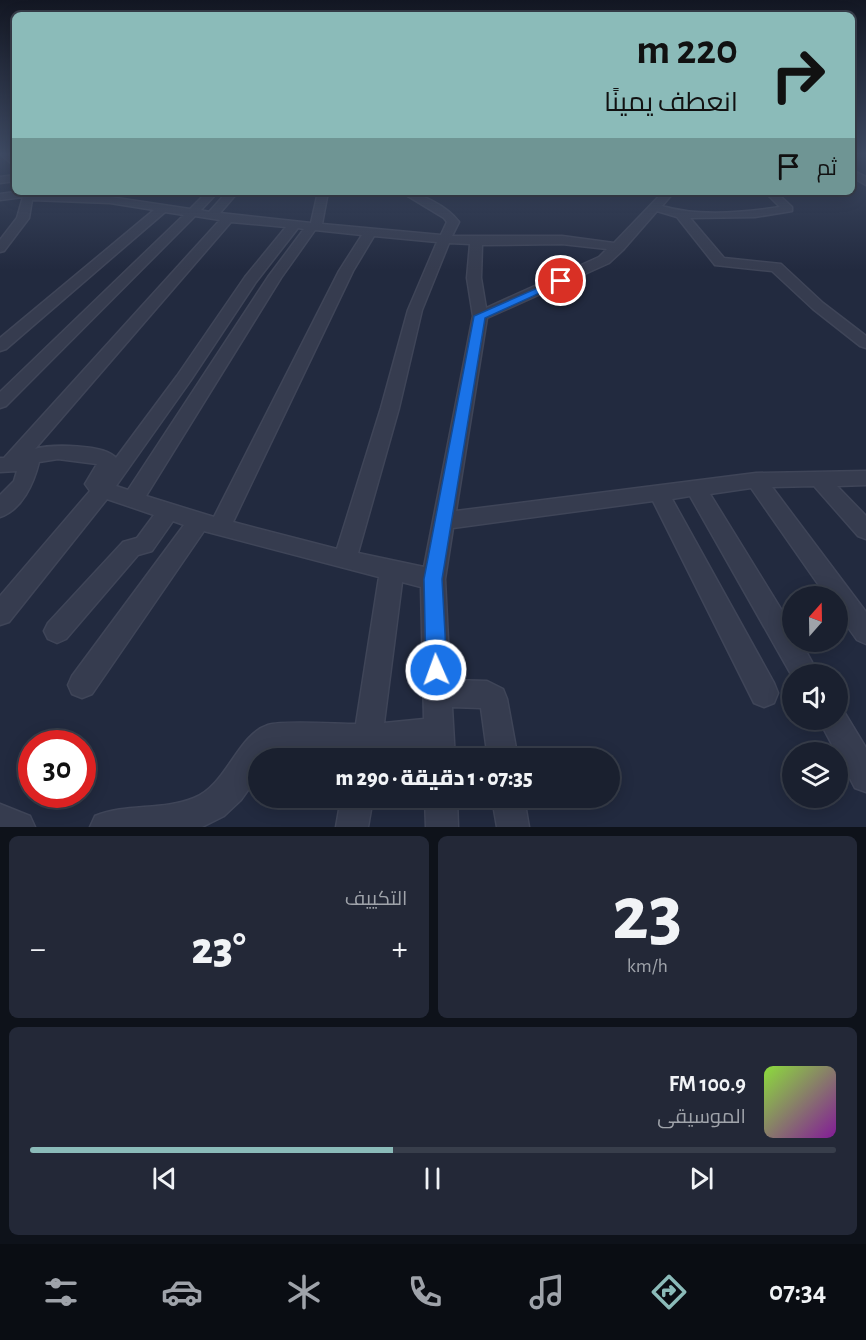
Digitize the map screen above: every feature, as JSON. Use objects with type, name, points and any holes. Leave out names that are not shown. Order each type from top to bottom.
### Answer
[{"type":"street","points":[[0,196],[86,195],[228,218],[308,226],[476,241],[551,240],[619,247]]},
{"type":"street","points":[[0,402],[210,195]]},
{"type":"street","points":[[212,215],[230,195]]},
{"type":"street","points":[[132,501],[308,226],[322,195]]},
{"type":"street","points":[[345,560],[390,408],[415,310],[452,219],[411,195]]},
{"type":"street","points":[[480,316],[604,260],[619,247],[666,195]]},
{"type":"street","points":[[655,207],[681,215],[755,214],[788,209],[773,195]]},
{"type":"street","points":[[0,209],[28,197]]},
{"type":"street","points":[[0,248],[15,230],[28,197]]},
{"type":"street","points":[[0,346],[164,207]]},
{"type":"street","points":[[681,215],[716,260],[776,267],[818,306],[866,344]]},
{"type":"street","points":[[4,466],[228,218]]},
{"type":"street","points":[[0,614],[103,490],[182,382],[266,257],[308,226]]},
{"type":"street","points":[[0,232],[15,230]]},
{"type":"street","points":[[82,685],[210,523],[346,271],[370,232]]},
{"type":"street","points":[[385,748],[439,745],[433,579],[480,316],[474,278],[476,241]]},
{"type":"street","points":[[4,466],[30,460],[46,453],[105,458],[108,462],[94,484],[103,490],[132,501],[345,560],[433,579]]},
{"type":"street","points":[[0,509],[23,484],[30,460]]},
{"type":"street","points":[[818,478],[866,530]]},
{"type":"street","points":[[445,521],[756,480],[866,478]]},
{"type":"street","points":[[756,480],[866,632]]},
{"type":"street","points":[[696,488],[800,664]]},
{"type":"street","points":[[659,493],[764,693]]},
{"type":"street","points":[[57,631],[131,548],[144,545],[168,511]]},
{"type":"street","points":[[367,748],[392,571]]},
{"type":"street","points":[[437,693],[487,695],[493,699],[501,748]]},
{"type":"street","points":[[838,730],[866,777]]},
{"type":"street","points":[[263,748],[271,738],[358,748]]},
{"type":"street","points":[[106,827],[194,816],[224,797],[248,767]]},
{"type":"street","points":[[352,827],[355,808]]},
{"type":"street","points":[[441,808],[442,827]]},
{"type":"street","points":[[510,808],[513,827]]},
{"type":"street","points":[[0,820],[19,827]]},
{"type":"route","points":[[436,670],[433,579],[480,316],[561,281]]}]
